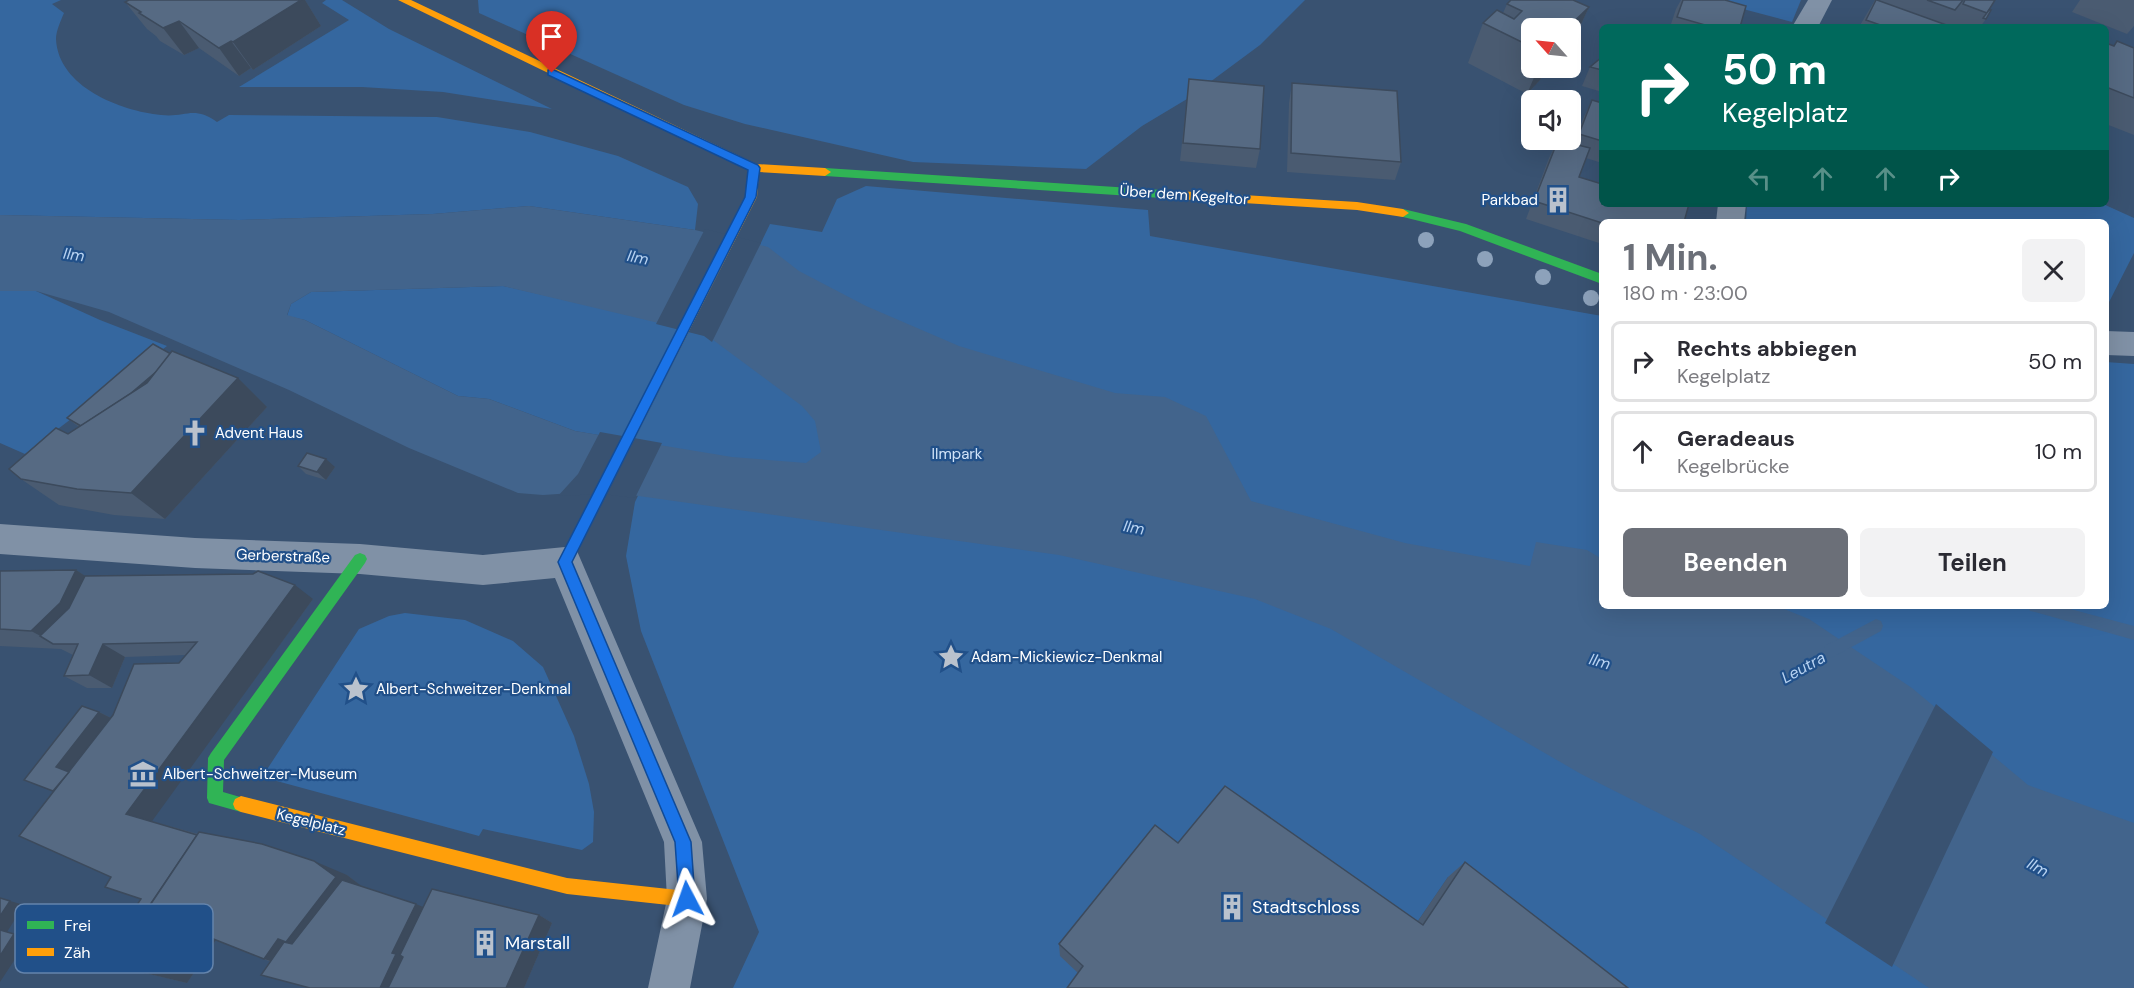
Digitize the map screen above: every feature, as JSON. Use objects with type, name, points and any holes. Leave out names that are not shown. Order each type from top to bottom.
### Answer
[{"type":"street","name":"Über dem Kegeltor","points":[[402,0],[754,168],[1357,206],[1409,214],[1462,227],[1599,278]]},
{"type":"street","points":[[1807,24],[1820,0]]},
{"type":"street","points":[[669,988],[687,899],[683,842],[565,562],[751,197],[754,168]]},
{"type":"street","points":[[2109,343],[2134,344]]},
{"type":"street","name":"Gerberstraße","points":[[0,539],[195,553],[360,559],[483,570],[565,562]]},
{"type":"street","name":"Kegelplatz","points":[[360,559],[216,758],[215,798],[567,886],[687,899]]},
{"type":"green space","points":[[0,0],[61,0],[52,4],[64,13],[56,39],[59,56],[68,71],[94,94],[128,108],[161,115],[202,114],[217,122],[229,115],[437,117],[530,132],[618,156],[688,187],[698,204],[695,230],[529,206],[433,214],[239,220],[0,215]]},
{"type":"green space","points":[[326,0],[342,0],[389,29],[552,109],[443,92],[362,87],[239,87],[349,20],[322,3]]},
{"type":"green space","points":[[478,0],[1305,0],[1260,45],[1187,99],[1142,126],[1086,169],[913,162],[745,124],[684,105],[479,13]]},
{"type":"green space","points":[[1709,0],[1801,0],[1792,22]]},
{"type":"green space","name":"Ilmpark","points":[[866,186],[1148,210],[1150,236],[1599,315],[1599,609],[2109,609],[2109,362],[2134,364],[2134,988],[1590,988],[1448,877],[1407,937],[1083,977],[1074,988],[733,988],[759,932],[641,631],[626,556],[635,502],[662,446],[575,431],[489,399],[458,396],[305,320],[287,316],[291,304],[311,292],[503,286],[650,319],[705,334],[714,340],[770,224],[822,232],[837,199]]},
{"type":"green space","points":[[1747,207],[2109,207],[2134,218],[2134,253],[2109,302],[2109,219],[1746,219]]},
{"type":"green space","points":[[0,291],[36,291],[100,320],[167,346],[25,454],[0,443]]},
{"type":"green space","points":[[405,613],[465,620],[513,641],[543,667],[574,736],[589,784],[594,812],[593,842],[582,850],[483,829],[479,836],[262,777],[359,629],[389,616]]},
{"type":"water","name":"Ilm","points":[[529,206],[695,230],[768,247],[799,271],[866,306],[959,346],[1115,393],[1165,397],[1206,416],[1251,501],[1405,543],[1530,566],[1536,542],[1587,550],[1599,557],[1599,609],[1784,609],[1809,619],[1912,688],[2028,785],[2134,823],[2134,988],[1929,988],[1700,834],[1581,774],[1331,629],[1255,599],[1059,555],[603,491],[543,495],[518,493],[409,448],[289,390],[109,312],[36,291],[0,291],[0,215],[239,220],[433,214]],"holes":[[[503,286],[705,334],[802,406],[815,421],[821,452],[806,463],[732,457],[575,431],[489,399],[458,396],[305,320],[287,315],[291,304],[311,292]]]},
{"type":"pier","points":[[705,229],[761,243],[712,342],[704,336],[656,324]]},
{"type":"pier","points":[[600,432],[662,443],[635,498],[603,494],[558,496],[578,474]]},
{"type":"pier","points":[[1936,704],[1993,752],[1892,967],[1825,923]]},
{"type":"building","points":[[129,0],[301,0],[233,42],[219,48],[179,21],[163,28],[125,2]]},
{"type":"building","points":[[1511,0],[1573,0],[1589,7],[1577,18],[1521,18],[1521,42],[1483,23],[1497,10],[1514,19],[1522,11],[1507,4]]},
{"type":"building","points":[[1683,0],[1725,0],[1746,6],[1741,24],[1702,24],[1677,17]]},
{"type":"building","points":[[1876,0],[1944,24],[1877,24],[1866,20]]},
{"type":"building","points":[[1927,0],[1963,0],[1955,10]]},
{"type":"building","points":[[1965,0],[1995,0],[1987,13],[1963,4]]},
{"type":"building","points":[[1991,10],[1986,19],[1983,18]]},
{"type":"building","points":[[2117,41],[2134,48],[2134,98],[2109,88],[2109,44],[2114,46]]},
{"type":"building","points":[[1599,60],[1599,69],[1590,67]]},
{"type":"building","points":[[1189,79],[1264,86],[1260,149],[1183,143]]},
{"type":"building","points":[[1292,83],[1397,91],[1401,162],[1291,153]]},
{"type":"building","points":[[1592,100],[1599,102],[1599,140],[1581,135]]},
{"type":"building","points":[[1581,146],[1590,148],[1579,177],[1599,183],[1599,207],[1688,207],[1685,219],[1599,219],[1599,222],[1534,201],[1554,150],[1581,150]]},
{"type":"building","points":[[153,344],[171,354],[157,371],[130,394],[81,426],[67,418]]},
{"type":"building","points":[[172,351],[238,378],[131,493],[77,489],[21,479],[9,469],[56,428],[68,434],[147,383]]},
{"type":"building","points":[[307,453],[326,459],[317,472],[298,466]]},
{"type":"building","points":[[76,570],[60,603],[31,631],[0,629],[0,571]]},
{"type":"building","points":[[258,571],[295,585],[126,814],[197,835],[151,904],[138,904],[141,899],[105,887],[111,877],[19,836],[113,715],[134,664],[179,663],[197,642],[103,644],[89,675],[64,676],[78,644],[53,644],[40,636],[69,608],[85,576],[253,574]]},
{"type":"building","points":[[82,706],[99,712],[56,767],[69,772],[53,791],[24,780]]},
{"type":"building","name":"Stadtschloss","points":[[1225,786],[1423,925],[1465,862],[1628,988],[1067,988],[1083,966],[1059,944],[1155,825],[1178,843]]},
{"type":"building","points":[[199,832],[262,844],[314,861],[336,877],[286,942],[278,939],[264,959],[213,939],[213,904],[151,904]]},
{"type":"building","points":[[342,880],[416,904],[392,953],[396,954],[380,988],[310,988],[261,975],[284,942],[292,944]]},
{"type":"building","name":"Marstall","points":[[432,889],[539,915],[506,988],[388,988],[403,957],[400,955]]},
{"type":"building","points":[[0,898],[10,901],[0,916]]},
{"type":"building","points":[[0,930],[14,934],[0,956]]},
{"type":"waterway","name":"Leutra","points":[[2046,609],[2134,633]]},
{"type":"waterway","name":"Leutra","points":[[1830,651],[1876,626]]},
{"type":"traffic: fast","points":[[825,172],[1177,195]]},
{"type":"traffic: fast","points":[[1403,213],[1462,227],[1599,278]]},
{"type":"traffic: fast","points":[[241,804],[215,798],[216,758],[360,559]]},
{"type":"traffic: slow","points":[[403,0],[754,168],[825,172]]},
{"type":"traffic: slow","points":[[565,562],[751,197],[754,168]]},
{"type":"traffic: slow","points":[[1177,195],[1357,206],[1403,213]]},
{"type":"traffic: slow","points":[[241,804],[567,886],[687,899]]},
{"type":"place","name":"Parkbad","points":[[1558,200]]},
{"type":"place","name":"Advent Haus","points":[[195,433]]},
{"type":"place","name":"Adam-Mickiewicz-Denkmal","points":[[951,657]]},
{"type":"place","name":"Albert-Schweitzer-Denkmal","points":[[356,689]]},
{"type":"place","name":"Albert-Schweitzer-Museum","points":[[143,774]]},
{"type":"place","name":"Stadtschloss","points":[[1232,907]]},
{"type":"place","name":"Marstall","points":[[485,943]]},
{"type":"route","points":[[552,73],[754,168],[751,197],[565,562],[683,842],[687,899]]}]
